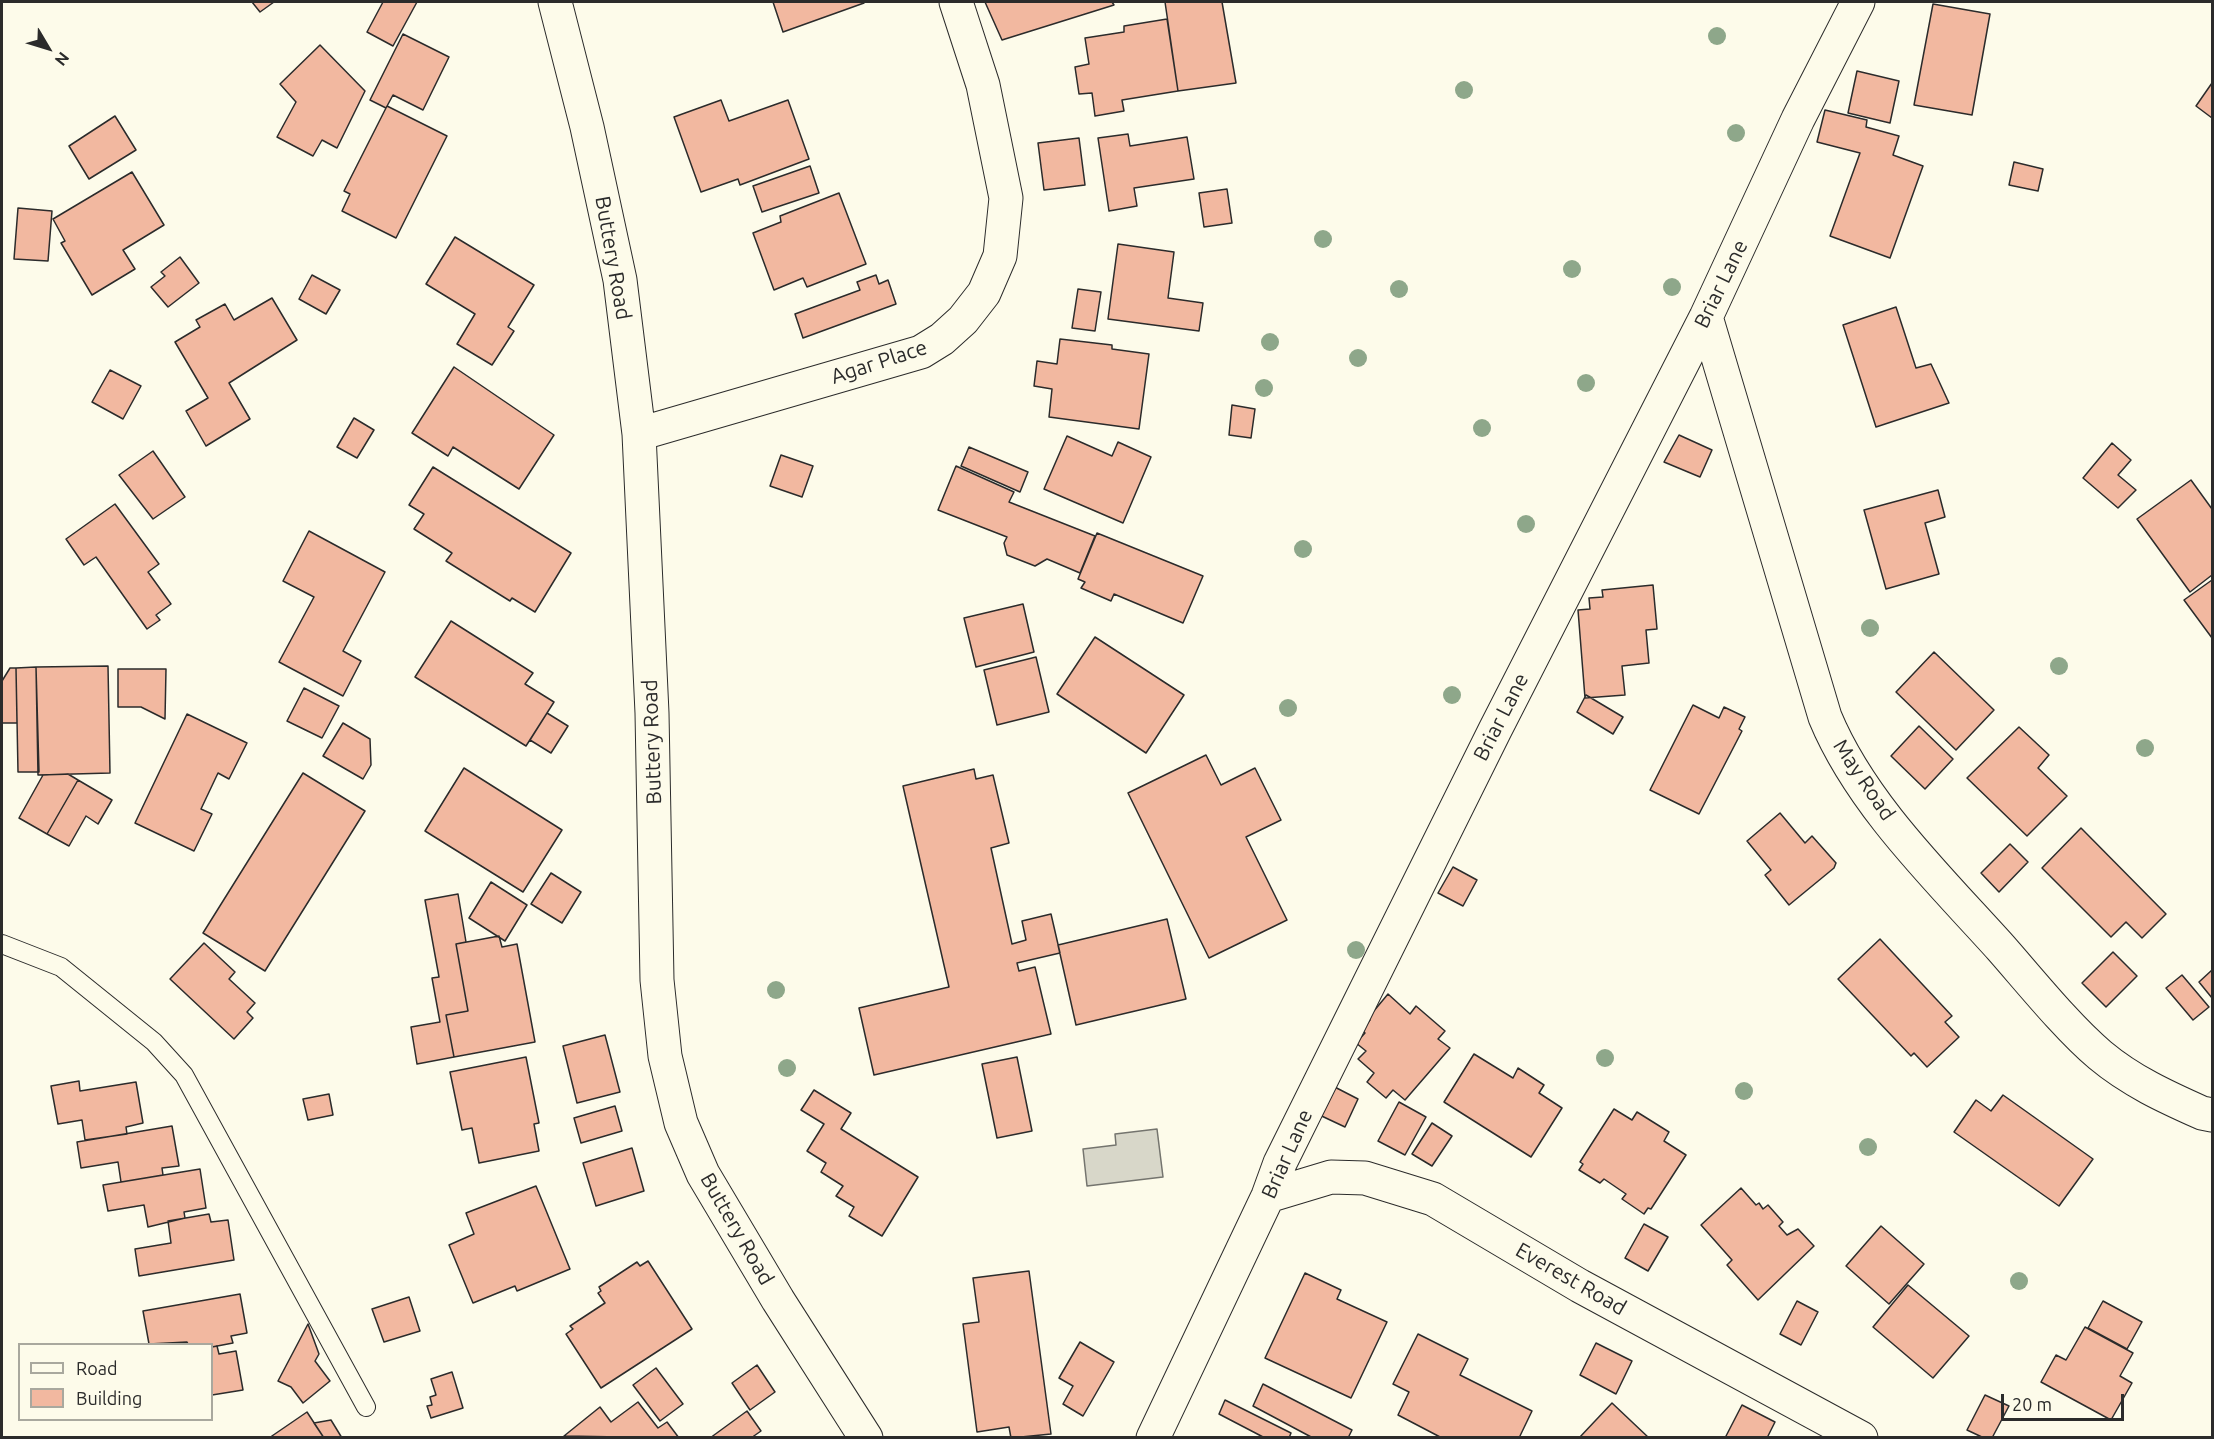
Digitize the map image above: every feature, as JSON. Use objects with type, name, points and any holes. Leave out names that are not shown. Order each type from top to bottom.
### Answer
[{"type":"street","name":"Buttery Road","points":[[555,2],[587,127],[620,279],[639,434],[652,712],[657,980],[665,1056],[681,1123],[703,1174],[778,1300],[866,1437]]},
{"type":"street","name":"Agar Place","points":[[639,434],[921,352],[942,339],[963,320],[984,293],[1000,256],[1006,198],[983,85],[956,2]]},
{"type":"street","name":"Briar Lane","points":[[1153,1437],[1268,1196],[1280,1163],[1446,826],[1706,317],[1798,119],[1858,2]]},
{"type":"street","name":"May Road","points":[[1706,317],[1825,717],[1839,749],[1866,789],[1929,867],[2099,1054],[2144,1087],[2202,1113],[2212,1115]]},
{"type":"street","name":"Everest Road","points":[[1268,1196],[1331,1177],[1365,1178],[1433,1199],[1580,1286],[1861,1437]]},
{"type":"lane","points":[[2,944],[61,967],[154,1042],[184,1075],[366,1407]]},
{"type":"shaded area","points":[[1157,1129],[1163,1177],[1087,1186],[1083,1149],[1116,1145],[1115,1134]]},
{"type":"building","points":[[252,2],[274,2],[260,12]]},
{"type":"building","points":[[383,2],[417,2],[393,46],[367,32]]},
{"type":"building","points":[[773,2],[863,2],[864,3],[783,32]]},
{"type":"building","points":[[985,2],[1112,2],[1114,5],[1002,40]]},
{"type":"building","points":[[1165,2],[1222,2],[1236,83],[1178,91]]},
{"type":"building","points":[[1933,4],[1990,14],[1972,115],[1914,105]]},
{"type":"building","points":[[1167,19],[1178,91],[1122,100],[1124,111],[1095,116],[1092,93],[1079,94],[1075,67],[1089,64],[1085,38],[1124,32],[1124,26]]},
{"type":"building","points":[[403,34],[449,57],[423,110],[393,95],[386,108],[370,100]]},
{"type":"building","points":[[320,45],[365,91],[337,148],[322,140],[313,156],[277,137],[296,102],[280,84]]},
{"type":"building","points":[[1857,71],[1899,81],[1890,123],[1848,113]]},
{"type":"building","points":[[2212,83],[2212,118],[2196,106]]},
{"type":"building","points":[[721,100],[729,121],[788,100],[809,159],[740,185],[738,179],[701,192],[674,117]]},
{"type":"building","points":[[387,106],[447,136],[396,238],[342,211],[350,194],[344,191]]},
{"type":"building","points":[[1825,110],[1867,120],[1866,127],[1899,136],[1893,155],[1923,166],[1890,258],[1830,236],[1860,153],[1817,142]]},
{"type":"building","points":[[115,116],[136,150],[89,179],[69,146]]},
{"type":"building","points":[[1128,134],[1130,146],[1187,137],[1194,179],[1134,188],[1137,206],[1109,211],[1098,138]]},
{"type":"building","points":[[1079,138],[1085,185],[1044,190],[1038,143]]},
{"type":"building","points":[[2014,162],[2043,169],[2038,191],[2009,185]]},
{"type":"building","points":[[810,166],[819,193],[762,212],[753,186]]},
{"type":"building","points":[[132,172],[164,225],[123,250],[135,269],[92,295],[61,243],[65,241],[53,219]]},
{"type":"building","points":[[1227,189],[1232,223],[1204,227],[1199,193]]},
{"type":"building","points":[[839,193],[866,264],[807,287],[803,278],[774,290],[753,233],[781,222],[780,216]]},
{"type":"building","points":[[18,208],[52,211],[48,261],[14,259]]},
{"type":"building","points":[[455,237],[534,285],[508,327],[514,331],[492,365],[457,344],[475,314],[426,284]]},
{"type":"building","points":[[1118,244],[1174,252],[1168,298],[1203,303],[1199,331],[1108,319]]},
{"type":"building","points":[[180,257],[199,283],[168,307],[151,287],[165,276],[161,272]]},
{"type":"building","points":[[312,275],[340,290],[326,314],[299,299]]},
{"type":"building","points":[[876,275],[879,284],[888,280],[896,304],[803,338],[795,314],[860,290],[857,282]]},
{"type":"building","points":[[1078,289],[1101,292],[1095,331],[1072,328]]},
{"type":"building","points":[[272,298],[297,340],[229,383],[250,419],[206,446],[186,411],[208,398],[175,342],[200,327],[196,320],[225,304],[234,320]]},
{"type":"building","points":[[1896,307],[1916,368],[1931,364],[1949,403],[1876,427],[1843,325]]},
{"type":"building","points":[[1060,339],[1112,345],[1112,349],[1149,354],[1139,429],[1049,417],[1052,389],[1034,386],[1037,361],[1057,364]]},
{"type":"building","points":[[454,367],[554,435],[519,489],[453,447],[448,456],[412,433]]},
{"type":"building","points":[[110,370],[141,386],[123,419],[92,402]]},
{"type":"building","points":[[1232,405],[1255,409],[1251,438],[1229,435]]},
{"type":"building","points":[[354,418],[374,430],[357,458],[337,447]]},
{"type":"building","points":[[1679,435],[1712,450],[1700,477],[1664,462]]},
{"type":"building","points":[[1067,436],[1112,456],[1118,442],[1151,457],[1123,523],[1044,489]]},
{"type":"building","points":[[2112,443],[2131,460],[2118,475],[2136,490],[2118,508],[2083,478]]},
{"type":"building","points":[[969,447],[1028,472],[1020,492],[961,466]]},
{"type":"building","points":[[153,451],[185,497],[153,519],[119,475]]},
{"type":"building","points":[[781,455],[813,466],[802,497],[770,486]]},
{"type":"building","points":[[956,466],[1014,492],[1009,502],[1095,536],[1080,573],[1047,559],[1035,566],[1007,555],[1004,543],[1007,537],[938,510]]},
{"type":"building","points":[[433,467],[571,553],[535,612],[512,598],[510,601],[446,561],[452,553],[414,529],[424,514],[409,505]]},
{"type":"building","points":[[2191,480],[2212,509],[2212,575],[2190,592],[2137,519]]},
{"type":"building","points":[[1938,490],[1945,517],[1925,523],[1939,574],[1886,589],[1864,510]]},
{"type":"building","points":[[115,504],[159,564],[148,572],[171,604],[156,615],[160,620],[147,629],[96,557],[84,565],[66,539]]},
{"type":"building","points":[[309,531],[385,572],[343,651],[361,661],[343,696],[279,662],[314,597],[283,581]]},
{"type":"building","points":[[1097,533],[1203,576],[1183,623],[1114,594],[1111,601],[1081,588],[1085,582],[1078,579]]},
{"type":"building","points":[[2212,580],[2212,638],[2184,600]]},
{"type":"building","points":[[1653,585],[1657,629],[1646,630],[1649,663],[1622,666],[1625,695],[1585,698],[1578,610],[1590,609],[1589,598],[1603,597],[1602,590]]},
{"type":"building","points":[[1023,604],[1034,652],[976,667],[964,618]]},
{"type":"building","points":[[451,621],[533,673],[525,684],[554,702],[526,746],[415,677]]},
{"type":"building","points":[[1095,637],[1184,695],[1146,753],[1057,694]]},
{"type":"building","points":[[1934,652],[1994,710],[1956,750],[1896,692]]},
{"type":"building","points":[[1036,657],[1049,712],[997,725],[984,670]]},
{"type":"building","points":[[108,666],[110,773],[38,775],[36,667]]},
{"type":"building","points":[[36,667],[39,772],[18,772],[16,668]]},
{"type":"building","points":[[10,668],[16,668],[17,723],[2,723],[2,681]]},
{"type":"building","points":[[118,669],[166,669],[165,719],[141,707],[118,707]]},
{"type":"building","points":[[304,688],[339,706],[322,738],[287,721]]},
{"type":"building","points":[[1586,695],[1623,717],[1613,734],[1577,712]]},
{"type":"building","points":[[1693,705],[1719,718],[1724,707],[1745,717],[1739,729],[1742,731],[1699,814],[1650,790]]},
{"type":"building","points":[[547,713],[568,726],[551,753],[530,740]]},
{"type":"building","points":[[187,714],[247,743],[229,779],[218,773],[201,809],[212,814],[194,851],[135,823]]},
{"type":"building","points":[[343,723],[370,739],[371,765],[363,779],[323,756]]},
{"type":"building","points":[[1919,726],[1953,759],[1925,789],[1891,756]]},
{"type":"building","points":[[2019,727],[2049,755],[2038,768],[2067,796],[2027,836],[1967,778]]},
{"type":"building","points":[[1206,755],[1221,785],[1255,768],[1281,820],[1246,837],[1287,920],[1209,958],[1128,793]]},
{"type":"building","points":[[464,768],[562,830],[523,892],[425,831]]},
{"type":"building","points":[[974,769],[976,779],[993,775],[1009,843],[991,848],[1012,944],[1026,940],[1022,921],[1051,914],[1060,953],[1017,963],[1019,971],[1035,967],[1051,1034],[874,1075],[859,1008],[949,987],[903,786]]},
{"type":"building","points":[[303,773],[365,811],[265,971],[203,933]]},
{"type":"building","points":[[68,774],[78,780],[47,834],[19,818],[43,775]]},
{"type":"building","points":[[78,780],[112,800],[98,824],[86,816],[69,846],[47,834]]},
{"type":"building","points":[[1780,813],[1805,843],[1812,836],[1836,863],[1834,868],[1789,905],[1765,875],[1771,870],[1747,841]]},
{"type":"building","points":[[2081,828],[2166,914],[2142,938],[2126,922],[2111,937],[2042,868]]},
{"type":"building","points":[[2010,844],[2028,862],[1999,892],[1981,873]]},
{"type":"building","points":[[1453,867],[1477,880],[1463,906],[1438,893]]},
{"type":"building","points":[[551,873],[581,892],[562,923],[531,904]]},
{"type":"building","points":[[491,882],[527,905],[505,941],[469,918]]},
{"type":"building","points":[[458,894],[466,942],[456,944],[468,1011],[446,1015],[454,1057],[417,1064],[411,1027],[440,1022],[432,978],[439,977],[425,900]]},
{"type":"building","points":[[1167,919],[1186,999],[1076,1025],[1058,945]]},
{"type":"building","points":[[499,936],[502,947],[517,944],[535,1042],[454,1057],[446,1015],[468,1011],[456,944]]},
{"type":"building","points":[[1880,939],[1952,1016],[1945,1022],[1959,1037],[1927,1067],[1914,1053],[1911,1056],[1838,979]]},
{"type":"building","points":[[204,943],[235,972],[229,979],[255,1003],[247,1012],[253,1018],[234,1039],[170,979]]},
{"type":"building","points":[[2113,952],[2137,976],[2106,1007],[2082,983]]},
{"type":"building","points":[[2212,970],[2212,998],[2199,982]]},
{"type":"building","points":[[2182,975],[2209,1007],[2193,1020],[2166,988]]},
{"type":"building","points":[[1388,994],[1410,1014],[1416,1006],[1445,1031],[1438,1039],[1450,1048],[1405,1100],[1393,1090],[1386,1098],[1367,1082],[1374,1073],[1358,1059],[1366,1051],[1356,1043],[1365,1033],[1362,1030],[1370,1020],[1368,1018]]},
{"type":"building","points":[[605,1035],[620,1092],[577,1103],[563,1046]]},
{"type":"building","points":[[1474,1054],[1513,1078],[1518,1068],[1544,1085],[1539,1093],[1562,1108],[1531,1157],[1444,1102]]},
{"type":"building","points":[[526,1057],[539,1123],[534,1124],[539,1151],[479,1163],[472,1128],[462,1130],[450,1072]]},
{"type":"building","points":[[1017,1057],[1032,1131],[997,1138],[982,1064]]},
{"type":"building","points":[[79,1081],[80,1091],[136,1082],[143,1123],[126,1127],[127,1134],[85,1140],[82,1120],[58,1124],[51,1086]]},
{"type":"building","points":[[1325,1082],[1358,1099],[1345,1127],[1311,1111]]},
{"type":"building","points":[[814,1090],[851,1113],[841,1129],[918,1177],[882,1236],[849,1216],[854,1207],[836,1196],[843,1186],[821,1172],[826,1163],[807,1151],[824,1124],[801,1110]]},
{"type":"building","points":[[329,1094],[333,1115],[308,1120],[303,1099]]},
{"type":"building","points":[[2003,1095],[2093,1159],[2059,1206],[1954,1132],[1976,1100],[1991,1111]]},
{"type":"building","points":[[1399,1102],[1426,1117],[1405,1155],[1378,1141]]},
{"type":"building","points":[[615,1106],[622,1131],[581,1143],[574,1118]]},
{"type":"building","points":[[1614,1109],[1632,1120],[1637,1112],[1669,1132],[1664,1141],[1686,1155],[1651,1209],[1648,1208],[1644,1214],[1622,1199],[1626,1194],[1604,1179],[1600,1183],[1579,1170],[1583,1164],[1580,1162]]},
{"type":"building","points":[[1432,1123],[1452,1136],[1432,1166],[1412,1154]]},
{"type":"building","points":[[172,1126],[179,1166],[162,1168],[163,1175],[121,1182],[118,1162],[81,1168],[77,1142]]},
{"type":"building","points":[[632,1148],[644,1191],[596,1206],[583,1163]]},
{"type":"building","points":[[200,1169],[206,1208],[184,1212],[185,1218],[148,1227],[144,1205],[108,1211],[103,1185]]},
{"type":"building","points":[[536,1186],[570,1269],[517,1291],[515,1286],[473,1303],[449,1245],[474,1234],[466,1213]]},
{"type":"building","points":[[1741,1188],[1756,1205],[1759,1203],[1763,1209],[1768,1205],[1783,1222],[1779,1226],[1787,1235],[1798,1229],[1814,1246],[1758,1300],[1727,1265],[1732,1260],[1701,1225]]},
{"type":"building","points":[[209,1214],[211,1222],[228,1220],[234,1260],[139,1276],[135,1249],[171,1243],[168,1221]]},
{"type":"building","points":[[1644,1224],[1668,1237],[1648,1271],[1625,1258]]},
{"type":"building","points":[[1881,1226],[1924,1264],[1889,1304],[1846,1266]]},
{"type":"building","points":[[648,1261],[692,1329],[601,1388],[566,1334],[573,1329],[570,1326],[605,1303],[598,1293],[601,1291],[599,1287],[637,1262],[640,1266]]},
{"type":"building","points":[[1029,1271],[1051,1434],[1011,1438],[1009,1427],[977,1432],[963,1324],[979,1322],[973,1278]]},
{"type":"building","points":[[1305,1273],[1341,1290],[1337,1299],[1387,1322],[1351,1398],[1265,1358]]},
{"type":"building","points":[[1908,1285],[1969,1336],[1933,1378],[1873,1327]]},
{"type":"building","points":[[240,1294],[247,1333],[231,1336],[233,1343],[213,1347],[213,1343],[149,1343],[143,1311]]},
{"type":"building","points":[[409,1297],[420,1331],[384,1342],[372,1309]]},
{"type":"building","points":[[1797,1301],[1818,1312],[1801,1345],[1780,1334]]},
{"type":"building","points":[[2103,1301],[2142,1322],[2127,1349],[2088,1328]]},
{"type":"building","points":[[308,1324],[319,1354],[315,1361],[330,1381],[303,1403],[291,1387],[278,1381]]},
{"type":"building","points":[[2085,1327],[2133,1353],[2120,1376],[2132,1383],[2111,1420],[2041,1382],[2056,1355],[2066,1360]]},
{"type":"building","points":[[1418,1334],[1468,1359],[1460,1375],[1532,1411],[1519,1438],[1442,1438],[1398,1415],[1409,1392],[1393,1384]]},
{"type":"building","points":[[1080,1342],[1114,1362],[1083,1416],[1063,1404],[1073,1386],[1059,1378]]},
{"type":"building","points":[[1596,1343],[1632,1361],[1616,1394],[1580,1375]]},
{"type":"building","points":[[217,1346],[219,1354],[236,1351],[243,1390],[213,1395],[213,1347]]},
{"type":"building","points":[[757,1365],[775,1392],[750,1410],[732,1383]]},
{"type":"building","points":[[656,1368],[683,1404],[660,1421],[633,1385]]},
{"type":"building","points":[[452,1372],[463,1408],[431,1418],[427,1406],[432,1405],[430,1397],[436,1395],[431,1379]]},
{"type":"building","points":[[1263,1384],[1352,1430],[1348,1438],[1313,1438],[1253,1406]]},
{"type":"building","points":[[1985,1395],[2009,1406],[1992,1438],[1984,1438],[1967,1430]]},
{"type":"building","points":[[1225,1400],[1291,1433],[1289,1438],[1265,1438],[1219,1414]]},
{"type":"building","points":[[638,1402],[658,1428],[667,1422],[679,1438],[564,1436],[600,1407],[611,1422]]},
{"type":"building","points":[[1612,1403],[1649,1438],[1579,1438]]},
{"type":"building","points":[[1742,1405],[1775,1422],[1767,1438],[1725,1438]]},
{"type":"building","points":[[747,1411],[761,1431],[751,1438],[710,1438]]},
{"type":"building","points":[[307,1412],[324,1438],[269,1438]]},
{"type":"building","points":[[331,1420],[342,1438],[324,1438],[314,1423]]}]
